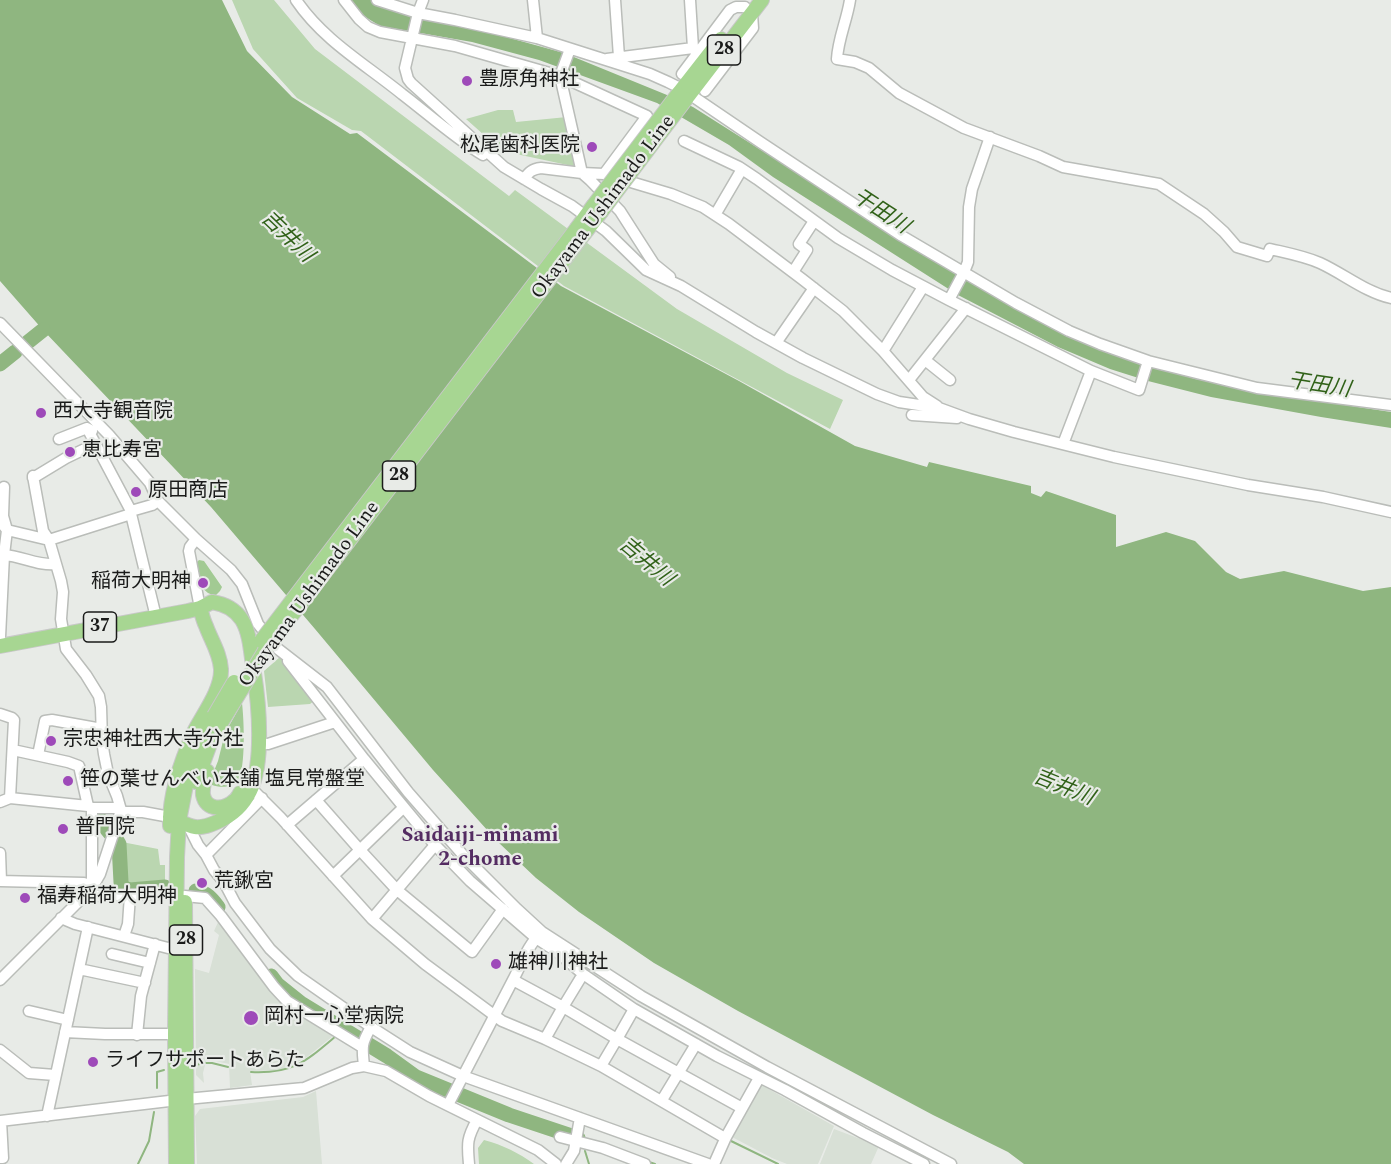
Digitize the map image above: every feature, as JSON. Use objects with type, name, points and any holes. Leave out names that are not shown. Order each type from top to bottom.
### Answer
[{"type":"main road","name":"Okayama Ushimado Line","points":[[187,1164],[175,1034],[181,973],[176,946],[176,920],[185,849],[179,821],[194,757],[204,732],[217,719],[266,649],[749,7],[762,0]]},
{"type":"main road","name":"37","points":[[0,646],[200,608],[212,602],[228,606],[235,612],[244,624],[249,640],[256,686],[259,715],[257,793],[225,819],[203,827],[194,828],[179,821]]},
{"type":"main road","points":[[200,608],[227,616],[234,625],[249,681],[252,719],[249,772],[243,789],[235,801],[224,807],[214,808],[206,802],[203,795],[203,782],[212,757],[213,736]]},
{"type":"main road","points":[[179,821],[177,780],[193,734],[217,689],[221,669],[200,608]]},
{"type":"main road","name":"Okayama Ushimado Line","points":[[179,821],[213,736],[217,719]]},
{"type":"main road","name":"Okayama Ushimado Line","points":[[176,1164],[180,1100],[181,973],[178,894]]},
{"type":"street","points":[[296,0],[328,38],[475,150],[572,206],[593,214],[606,231],[646,270],[681,286],[803,358],[877,394],[899,402],[939,408],[969,419],[1114,457],[1391,512]]},
{"type":"street","points":[[344,0],[359,19],[368,27],[380,32],[413,35],[561,74],[646,116],[604,174]]},
{"type":"street","points":[[377,0],[401,4],[418,15],[455,20],[537,38],[650,74],[668,82],[963,274],[1069,331],[1100,344],[1148,362],[1257,388],[1391,405]]},
{"type":"street","points":[[423,0],[405,68],[408,79],[504,167]]},
{"type":"street","points":[[534,0],[537,38]]},
{"type":"street","points":[[615,0],[619,57]]},
{"type":"street","points":[[690,0],[697,49]]},
{"type":"street","points":[[850,0],[837,59],[855,62],[869,68],[899,93],[964,128],[1063,167],[1158,184],[1204,214],[1237,247],[1267,256],[1270,249],[1297,255],[1320,263],[1379,295],[1391,298]]},
{"type":"street","points":[[682,74],[697,49],[730,10],[736,7],[749,7],[753,28],[705,91]]},
{"type":"street","points":[[603,59],[697,49]]},
{"type":"street","points":[[569,50],[561,74],[582,173],[620,212],[654,264],[681,286]]},
{"type":"street","points":[[950,298],[968,262],[969,207],[972,189],[990,137]]},
{"type":"street","points":[[684,141],[757,178],[838,238],[923,287],[950,298],[1091,371],[1139,390],[1148,362]]},
{"type":"street","points":[[524,179],[529,172],[541,168],[604,174],[671,194],[703,207],[729,224],[843,311],[924,397],[939,408]]},
{"type":"street","points":[[715,215],[742,169]]},
{"type":"street","points":[[793,273],[807,250],[799,244],[814,221]]},
{"type":"street","points":[[883,351],[923,287]]},
{"type":"street","points":[[776,343],[814,288]]},
{"type":"street","points":[[909,380],[966,308]]},
{"type":"street","points":[[0,323],[109,435],[150,483],[158,501],[231,570],[242,584],[258,624],[403,808],[470,882],[539,935],[557,941],[641,996],[767,1068],[951,1164]]},
{"type":"street","points":[[925,360],[950,380]]},
{"type":"street","points":[[1063,444],[1091,371]]},
{"type":"street","points":[[912,415],[969,419]]},
{"type":"street","points":[[87,428],[98,435],[109,435]]},
{"type":"street","points":[[59,439],[87,428]]},
{"type":"street","points":[[87,428],[131,513],[156,617]]},
{"type":"street","points":[[0,980],[92,887],[100,874],[121,810],[108,773],[102,740],[99,696],[66,649],[61,619],[62,581],[44,531],[33,477],[95,444]]},
{"type":"street","points":[[0,637],[4,555],[4,487]]},
{"type":"street","points":[[4,525],[49,540],[131,513],[158,501]]},
{"type":"street","points":[[196,539],[189,551],[200,608]]},
{"type":"street","points":[[4,555],[44,565],[56,564]]},
{"type":"street","points":[[278,649],[327,687],[408,792],[463,855],[539,935],[583,974],[634,1009],[696,1044],[924,1164]]},
{"type":"street","points":[[0,714],[14,720],[13,750],[5,800],[116,808],[179,821],[206,855],[243,914],[282,961],[298,976],[371,1028],[410,1052],[463,1076],[708,1164]]},
{"type":"street","points":[[38,755],[45,721],[52,720],[102,729]]},
{"type":"street","points":[[259,744],[268,744],[335,722]]},
{"type":"street","points":[[13,750],[79,766],[90,807],[92,887]]},
{"type":"street","points":[[287,825],[364,759]]},
{"type":"street","points":[[82,779],[108,773]]},
{"type":"street","points":[[206,855],[257,793],[372,919],[425,964],[502,1021],[546,1039],[601,1066],[725,1138]]},
{"type":"street","points":[[316,800],[397,890],[472,952],[503,909]]},
{"type":"street","points":[[333,876],[403,808]]},
{"type":"street","points":[[372,919],[435,845]]},
{"type":"street","points":[[0,853],[1,881],[84,883],[92,887]]},
{"type":"street","points":[[84,896],[178,894],[205,898],[274,987],[292,1005],[363,1043]]},
{"type":"street","points":[[124,936],[128,924],[130,895]]},
{"type":"street","points":[[61,918],[168,948],[176,946]]},
{"type":"street","points":[[47,1116],[88,927]]},
{"type":"street","points":[[450,1102],[494,1015],[539,935]]},
{"type":"street","points":[[137,1035],[141,996],[155,944]]},
{"type":"street","points":[[112,954],[150,963]]},
{"type":"street","points":[[79,969],[145,983]]},
{"type":"street","points":[[546,1039],[580,979]]},
{"type":"street","points":[[513,980],[742,1108]]},
{"type":"street","points":[[601,1066],[634,1009]]},
{"type":"street","points":[[29,1011],[68,1020]]},
{"type":"street","points":[[364,1066],[363,1043],[371,1028]]},
{"type":"street","points":[[66,1032],[175,1034]]},
{"type":"street","points":[[662,1100],[696,1044]]},
{"type":"street","points":[[0,1050],[29,1073],[56,1075]]},
{"type":"street","points":[[2,1160],[0,1121],[301,1088],[352,1068],[364,1066],[386,1071],[422,1092],[450,1102],[477,1120],[538,1150],[556,1164]]},
{"type":"street","points":[[714,1164],[725,1138],[759,1078]]},
{"type":"street","points":[[566,1164],[570,1160],[577,1137],[580,1118]]},
{"type":"street","points":[[469,1164],[468,1140],[477,1120]]},
{"type":"street","points":[[560,1137],[577,1137],[645,1164]]},
{"type":"shaded area","points":[[232,0],[274,0],[315,49],[509,196],[515,190],[677,309],[787,373],[843,400],[830,429],[564,286],[361,131],[352,130],[297,98],[253,49]]},
{"type":"shaded area","points":[[498,110],[513,110],[516,122],[567,117],[577,167],[502,151],[466,119]]},
{"type":"shaded area","points":[[204,561],[222,587],[215,596],[201,587],[197,562]]},
{"type":"shaded area","points":[[280,657],[315,700],[310,704],[268,707],[264,671]]},
{"type":"shaded area","points":[[242,703],[244,743],[241,774],[235,783],[229,786],[212,785],[212,776],[225,733]]},
{"type":"shaded area","points":[[122,842],[158,849],[160,865],[165,865],[165,884],[127,886]]},
{"type":"shaded area","name":"岡村一心堂病院","points":[[219,920],[280,1001],[333,1036],[307,1057],[292,1065],[279,1070],[250,1071],[252,1085],[230,1088],[229,1064],[206,1061],[203,1073],[204,1083],[196,1075],[195,969],[209,973],[219,935],[214,931]]},
{"type":"shaded area","points":[[758,1083],[834,1126],[818,1164],[787,1164],[732,1137]]},
{"type":"shaded area","points":[[316,1091],[322,1164],[197,1164],[195,1116],[200,1109],[303,1097]]},
{"type":"shaded area","points":[[834,1129],[879,1146],[871,1164],[820,1164]]},
{"type":"shaded area","points":[[484,1140],[511,1150],[534,1164],[479,1164],[478,1148]]},
{"type":"water","name":"吉井川","points":[[0,0],[222,0],[247,51],[292,97],[350,134],[357,133],[561,286],[855,446],[927,467],[929,462],[1031,486],[1031,493],[1041,497],[1046,491],[1116,515],[1116,547],[1166,532],[1195,541],[1226,572],[1240,579],[1284,571],[1363,591],[1391,587],[1391,1164],[1024,1164],[1008,1152],[933,1115],[738,1011],[654,963],[579,912],[536,878],[498,842],[433,770],[211,507],[43,330],[0,281]]},
{"type":"water","points":[[350,0],[372,0],[564,53],[693,107],[957,274],[1056,329],[1106,352],[1195,379],[1272,394],[1391,412],[1391,428],[1211,397],[1110,369],[1058,347],[958,295],[773,177],[729,145],[657,103],[539,60],[472,42],[380,26],[359,13]]},
{"type":"waterway","points":[[28,342],[43,330]]},
{"type":"waterway","points":[[0,364],[15,352]]},
{"type":"waterway","points":[[96,811],[110,833]]},
{"type":"waterway","points":[[116,839],[119,844],[123,888],[130,890],[165,887]]},
{"type":"waterway","points":[[196,891],[208,896],[218,907]]},
{"type":"waterway","points":[[271,976],[277,984],[302,1004],[387,1056],[416,1077],[509,1115],[578,1138]]},
{"type":"waterway","points":[[251,1072],[278,1071],[298,1064],[316,1053],[336,1036]]},
{"type":"waterway","points":[[206,1063],[228,1067]]},
{"type":"waterway","points":[[195,1065],[200,1064]]},
{"type":"waterway","points":[[157,1088],[157,1072],[164,1070]]},
{"type":"waterway","points":[[138,1164],[149,1141],[154,1112]]},
{"type":"waterway","points":[[729,1140],[778,1164]]},
{"type":"waterway","points":[[585,1151],[589,1164]]},
{"type":"waterway","points":[[649,1162],[655,1164]]},
{"type":"place","name":"豊原角神社","points":[[467,81]]},
{"type":"place","name":"松尾歯科医院","points":[[592,147]]},
{"type":"place","name":"西大寺観音院","points":[[41,413]]},
{"type":"place","name":"恵比寿宮","points":[[70,452]]},
{"type":"place","name":"原田商店","points":[[136,492]]},
{"type":"place","name":"稲荷大明神","points":[[203,583]]},
{"type":"place","name":"宗忠神社西大寺分社","points":[[51,741]]},
{"type":"place","name":"笹の葉せんべい本舗 塩見常盤堂","points":[[68,781]]},
{"type":"place","name":"普門院","points":[[63,829]]},
{"type":"place","name":"荒鍬宮","points":[[202,883]]},
{"type":"place","name":"福寿稲荷大明神","points":[[25,898]]},
{"type":"place","name":"雄神川神社","points":[[496,964]]},
{"type":"place","name":"岡村一心堂病院","points":[[251,1018]]},
{"type":"place","name":"ライフサポートあらた","points":[[93,1062]]},
{"type":"district","name":"Saidaiji-minami 2-chome","points":[[480,849]]},
{"type":"water label","name":"干田川","points":[[880,213]]},
{"type":"water label","name":"干田川","points":[[1319,387]]}]
